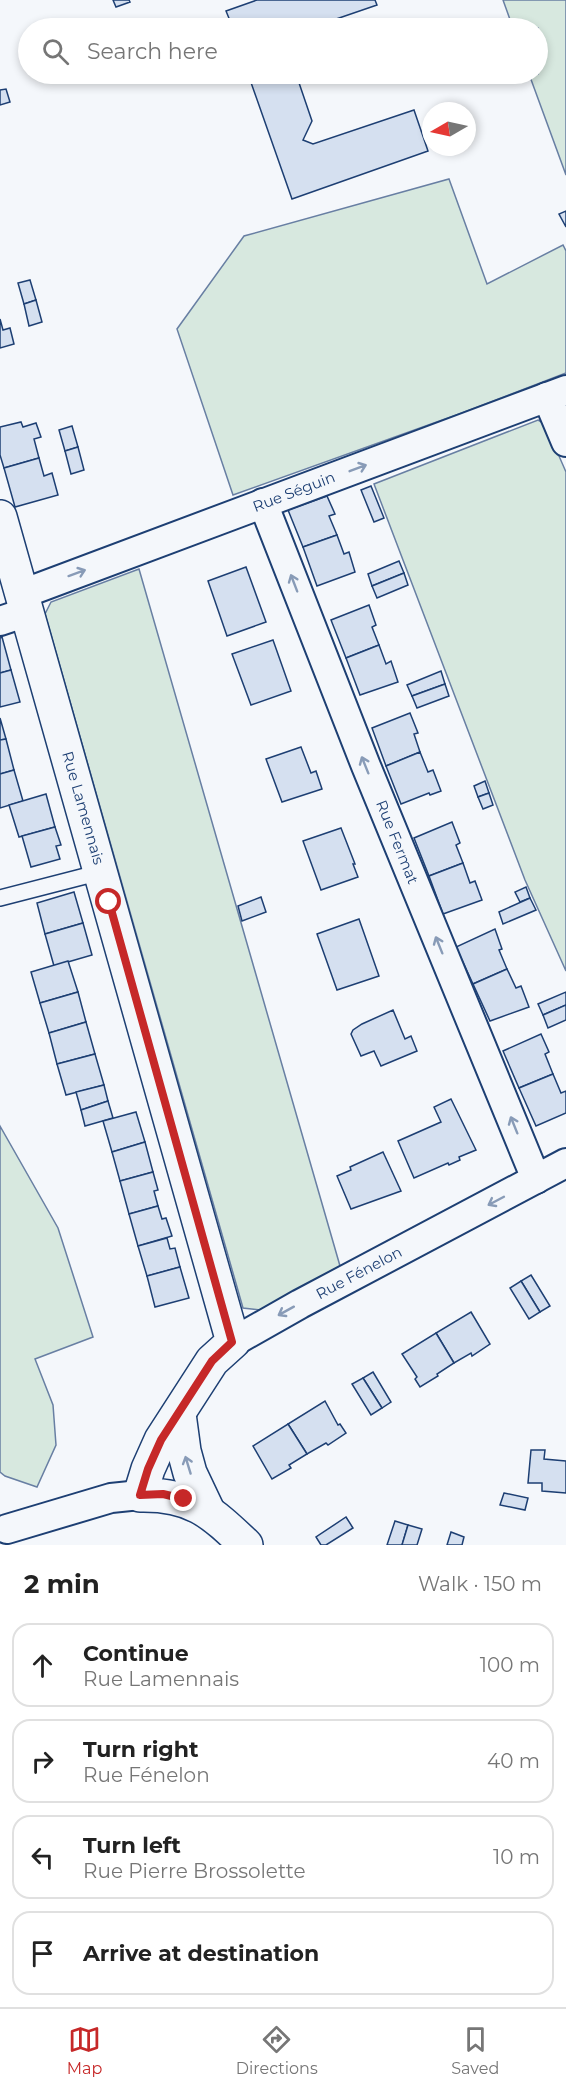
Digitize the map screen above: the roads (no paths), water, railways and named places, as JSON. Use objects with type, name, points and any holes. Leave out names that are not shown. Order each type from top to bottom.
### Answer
[{"type":"street","points":[[556,394],[566,442]]},
{"type":"street","name":"Rue Séguin","points":[[16,609],[263,503],[556,394]]},
{"type":"street","name":"Rue Fermat","points":[[263,503],[366,766],[536,1179]]},
{"type":"street","name":"Rue Lamennais","points":[[0,517],[16,609],[101,872],[232,1342]]},
{"type":"street","name":"Rue Fénelon","points":[[140,1495],[148,1469],[161,1440],[212,1361],[232,1342],[566,1163]]},
{"type":"street","points":[[179,1414],[184,1451],[190,1473],[208,1511]]},
{"type":"street","points":[[6,1529],[111,1498],[163,1494],[184,1499],[208,1511],[246,1545]]},
{"type":"lane","points":[[0,898],[101,872]]}]
